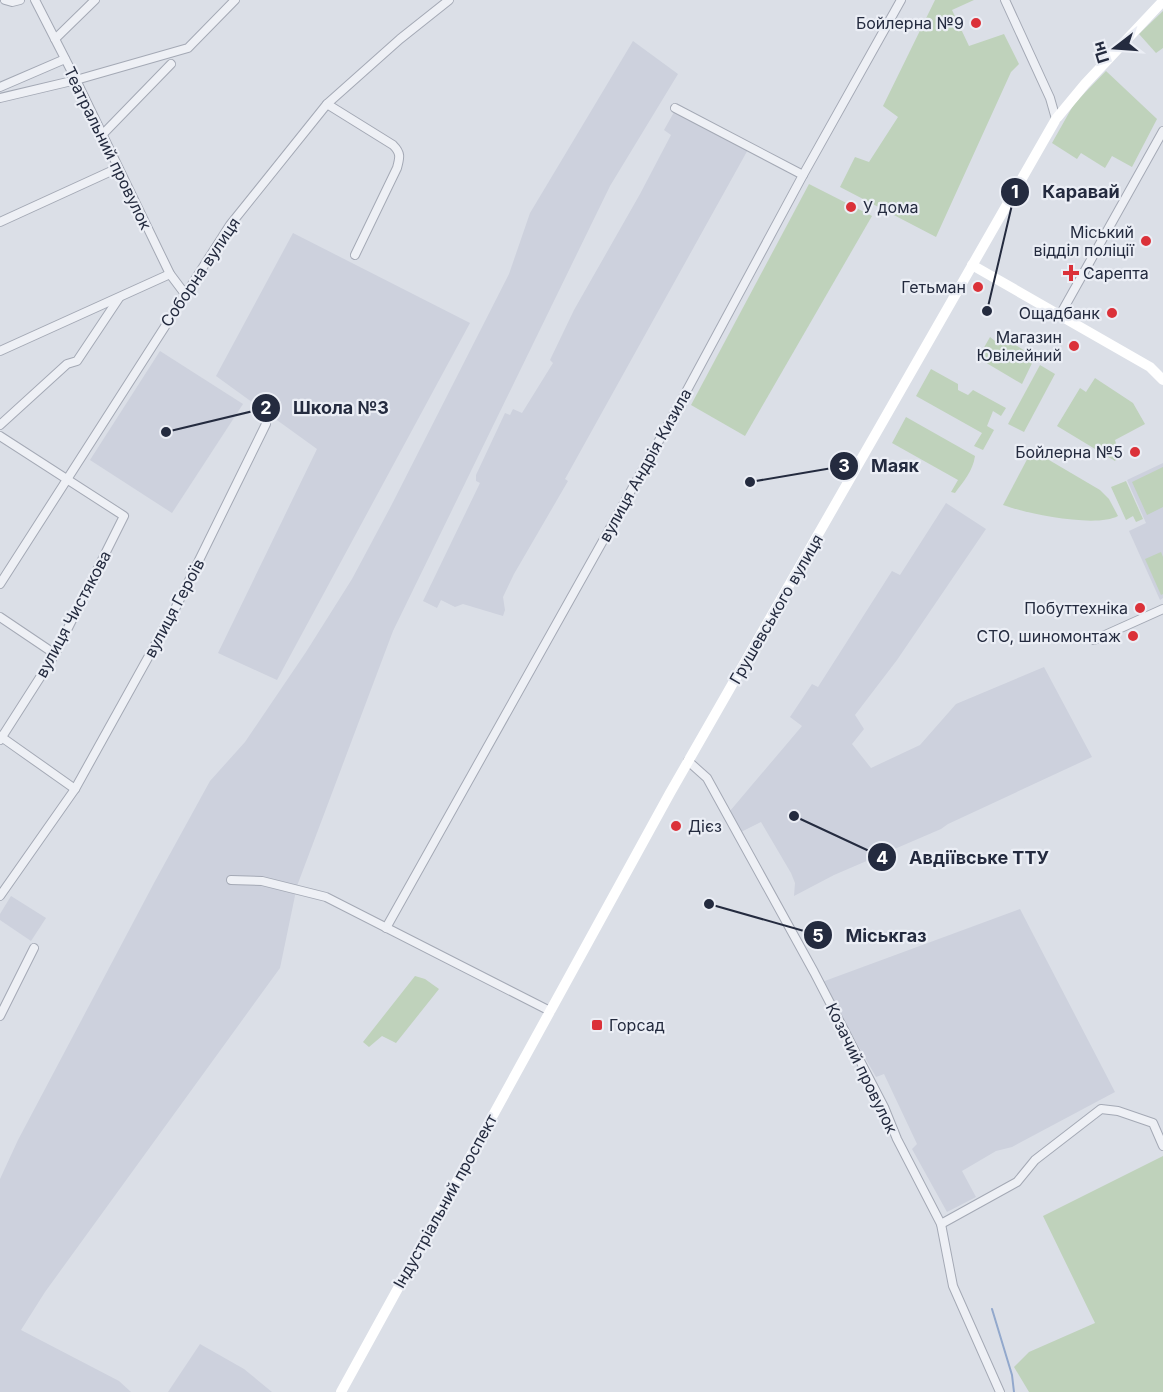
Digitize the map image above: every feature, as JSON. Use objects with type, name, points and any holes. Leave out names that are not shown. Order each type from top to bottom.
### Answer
[{"type":"street","points":[[5,0],[12,2],[20,0]]},
{"type":"street","name":"Театральний провулок","points":[[35,0],[170,274],[185,294]]},
{"type":"street","points":[[55,39],[95,0]]},
{"type":"street","points":[[0,98],[76,80],[188,48],[235,0]]},
{"type":"street","name":"Соборна вулиця","points":[[0,584],[230,225],[327,104],[400,39],[449,0]]},
{"type":"street","name":"вулиця Андрія Кизила","points":[[386,928],[679,405],[803,175],[901,0]]},
{"type":"street","points":[[1005,0],[1050,98],[1056,119]]},
{"type":"street","name":"Грушевського вулиця","points":[[550,1011],[688,761],[1056,119],[1085,84],[1163,1]]},
{"type":"street","points":[[0,87],[65,59]]},
{"type":"street","points":[[102,135],[171,64]]},
{"type":"street","points":[[327,104],[393,145],[400,156],[397,168],[355,255]]},
{"type":"street","points":[[675,108],[803,175]]},
{"type":"street","points":[[1060,315],[1163,131]]},
{"type":"street","points":[[0,222],[118,168]]},
{"type":"street","points":[[972,265],[1150,367],[1163,380]]},
{"type":"street","points":[[0,351],[170,274]]},
{"type":"street","points":[[0,425],[67,364],[77,361],[120,297]]},
{"type":"street","name":"вулиця Героїв","points":[[1,893],[75,789],[175,609],[266,424]]},
{"type":"street","points":[[0,436],[67,478]]},
{"type":"street","name":"вулиця Чистякова","points":[[1,738],[55,654],[124,516],[67,478]]},
{"type":"street","points":[[1094,640],[1163,609]]},
{"type":"street","points":[[0,617],[55,654]]},
{"type":"street","points":[[1,738],[75,789]]},
{"type":"street","name":"Козачий провулок","points":[[688,761],[707,778],[814,972],[884,1107],[897,1140],[941,1224],[953,1286],[1000,1392]]},
{"type":"street","points":[[231,880],[262,880],[326,897],[550,1011]]},
{"type":"street","points":[[0,1016],[34,948]]},
{"type":"street","name":"Індустріальний проспект","points":[[341,1392],[550,1011]]},
{"type":"street","points":[[941,1224],[1017,1182],[1035,1160],[1101,1109],[1118,1111],[1153,1123],[1163,1146]]},
{"type":"shaded area","points":[[633,41],[678,74],[610,186],[393,631],[297,886],[280,968],[45,1292],[21,1330],[119,1381],[131,1392],[0,1392],[0,1179],[18,1140],[210,781],[245,742],[352,579],[509,274],[530,213]]},
{"type":"shaded area","points":[[678,105],[750,146],[565,479],[568,481],[514,574],[503,597],[505,610],[503,616],[463,604],[455,607],[441,600],[437,608],[423,601],[480,483],[476,481],[476,475],[505,413],[510,415],[513,409],[522,413],[553,363],[550,360],[574,310],[671,135],[664,130]]},
{"type":"shaded area","points":[[293,233],[470,323],[277,680],[218,653],[317,449],[216,376]]},
{"type":"shaded area","points":[[160,351],[243,404],[172,513],[90,460]]},
{"type":"shaded area","points":[[1163,463],[1163,598],[1160,600],[1129,531],[1146,523],[1127,480]]},
{"type":"shaded area","points":[[946,503],[986,529],[897,660],[855,715],[864,729],[852,744],[871,768],[920,745],[956,704],[1044,667],[1092,757],[941,829],[834,875],[794,896],[795,883],[791,873],[761,822],[741,832],[730,811],[802,726],[790,717],[812,684],[818,687],[892,571],[900,575]]},
{"type":"shaded area","points":[[11,896],[46,918],[31,941],[0,920],[0,914]]},
{"type":"shaded area","points":[[1020,909],[1115,1092],[1012,1147],[996,1151],[962,1171],[976,1197],[947,1212],[912,1149],[917,1144],[884,1074],[876,1077],[822,982]]},
{"type":"shaded area","points":[[200,1344],[244,1369],[272,1392],[168,1392]]},
{"type":"green space","points":[[935,0],[974,0],[952,10],[969,46],[1004,34],[1019,64],[1011,72],[936,237],[840,187],[855,157],[869,162],[898,117],[883,106]]},
{"type":"green space","points":[[1163,11],[1163,48],[1156,53],[1139,34]]},
{"type":"green space","points":[[1106,71],[1157,119],[1132,167],[1112,156],[1105,168],[1081,153],[1077,159],[1052,143],[1074,104]]},
{"type":"green space","points":[[809,184],[872,216],[745,436],[691,405]]},
{"type":"green space","points":[[1001,336],[1035,357],[1022,384],[978,358],[990,337],[995,341]]},
{"type":"green space","points":[[1040,365],[1055,374],[1024,432],[1008,424]]},
{"type":"green space","points":[[931,369],[958,384],[958,390],[968,395],[973,390],[1006,408],[1001,416],[993,411],[987,426],[994,430],[983,450],[974,446],[982,433],[916,396]]},
{"type":"green space","points":[[1095,378],[1133,403],[1145,424],[1115,440],[1119,455],[1115,461],[1057,426],[1080,388],[1086,392]]},
{"type":"green space","points":[[906,417],[975,456],[970,471],[955,493],[951,492],[958,480],[892,443]]},
{"type":"green space","points":[[1032,450],[1100,490],[1109,499],[1118,516],[1094,521],[1079,520],[1045,516],[1003,505]]},
{"type":"green space","points":[[1163,467],[1163,507],[1147,515],[1132,482]]},
{"type":"green space","points":[[1126,481],[1143,519],[1136,522],[1133,516],[1126,520],[1111,487]]},
{"type":"green space","points":[[1161,552],[1163,594],[1161,595],[1145,559]]},
{"type":"green space","points":[[415,976],[425,979],[439,989],[396,1043],[382,1036],[369,1047],[363,1042]]},
{"type":"green space","points":[[1163,1156],[1163,1392],[1029,1392],[1014,1367],[1029,1352],[1095,1323],[1043,1216]]},
{"type":"waterway","points":[[992,1309],[1012,1375],[1014,1392]]},
{"type":"place","name":"Бойлерна №9","points":[[976,23]]},
{"type":"place","name":"У дома","points":[[851,207]]},
{"type":"place","name":"Міський відділ поліції","points":[[1146,241]]},
{"type":"place","name":"Сарепта","points":[[1071,273]]},
{"type":"place","name":"Гетьман","points":[[978,287]]},
{"type":"place","name":"Каравай","points":[[987,311]]},
{"type":"place","name":"Ощадбанк","points":[[1112,313]]},
{"type":"place","name":"Магазин Ювілейний","points":[[1074,346]]},
{"type":"place","name":"Школа №3","points":[[166,432]]},
{"type":"place","name":"Бойлерна №5","points":[[1135,452]]},
{"type":"place","name":"Маяк","points":[[750,482]]},
{"type":"place","name":"Побуттехніка","points":[[1140,608]]},
{"type":"place","name":"СТО, шиномонтаж","points":[[1133,636]]},
{"type":"place","name":"Авдіївське ТТУ","points":[[794,816]]},
{"type":"place","name":"Дієз","points":[[676,826]]},
{"type":"place","name":"Міськгаз","points":[[709,904]]},
{"type":"place","name":"Горсад","points":[[597,1025]]}]
